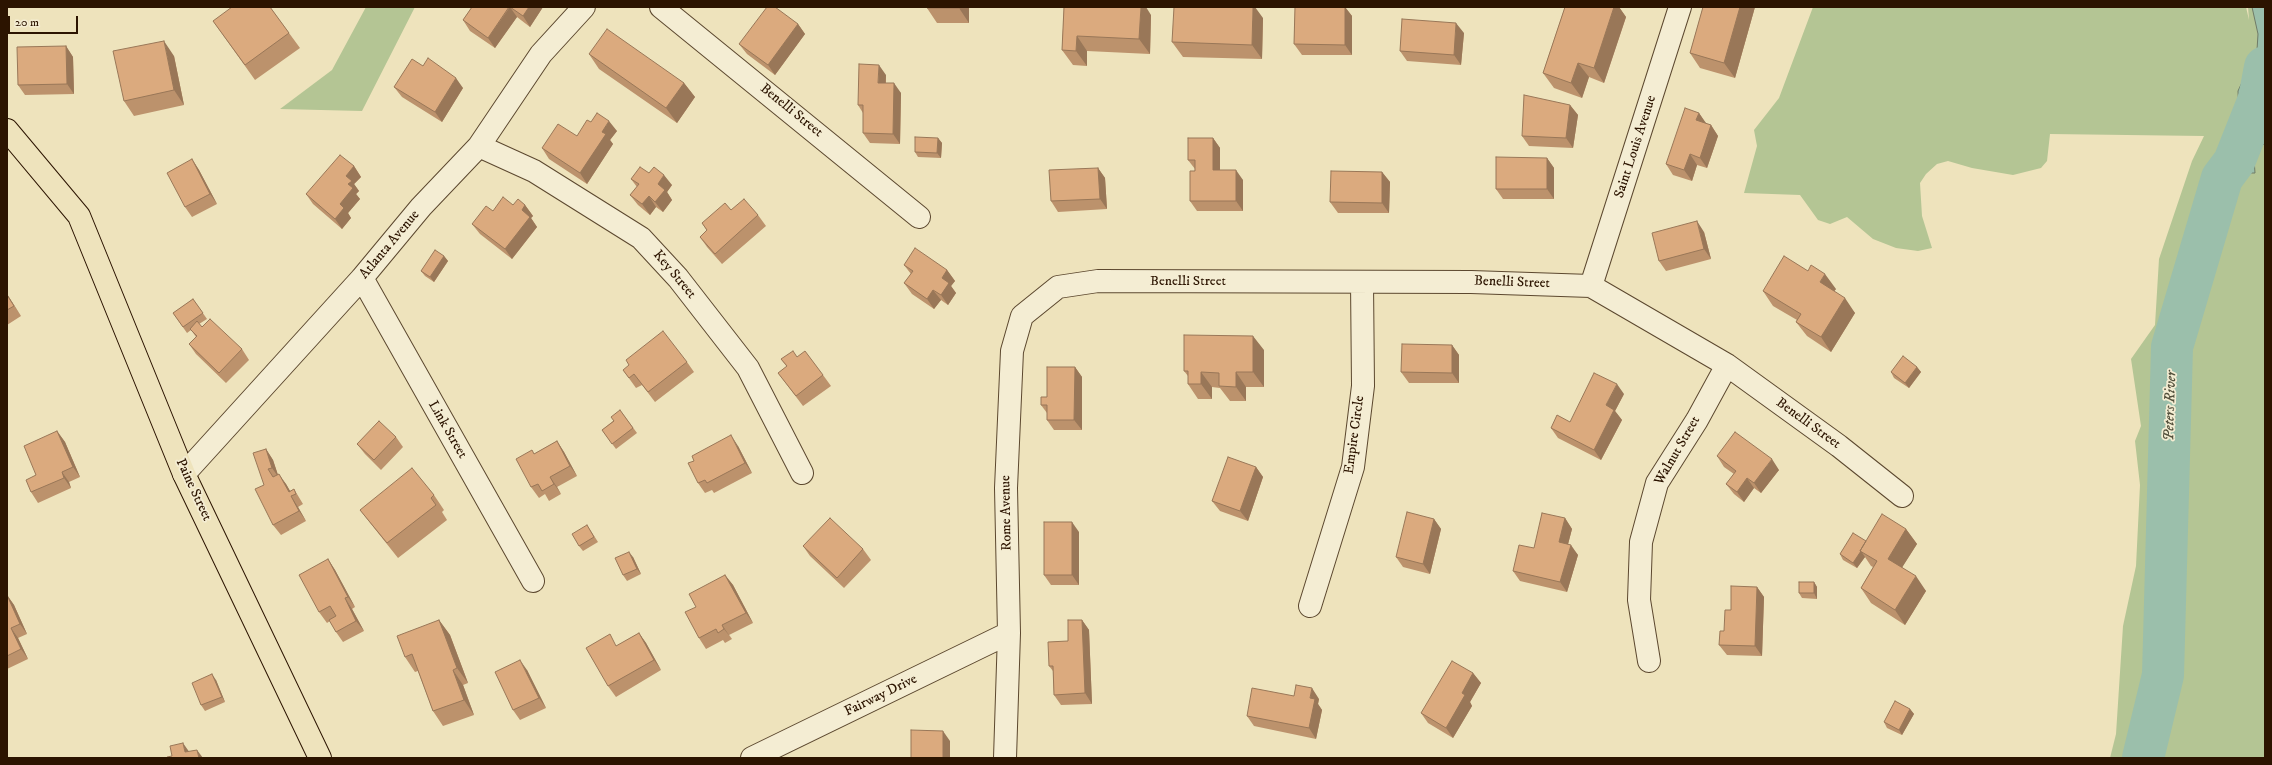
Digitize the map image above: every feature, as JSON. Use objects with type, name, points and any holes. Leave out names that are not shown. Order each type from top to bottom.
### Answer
[{"type":"main road","name":"Paine Street","points":[[7,130],[78,216],[184,474],[320,758]]},
{"type":"street","name":"Atlanta Avenue","points":[[184,474],[362,278],[421,207],[479,146],[541,54],[584,7]]},
{"type":"street","name":"Benelli Street","points":[[661,7],[919,217]]},
{"type":"street","name":"Saint Louis Avenue","points":[[1591,286],[1680,7]]},
{"type":"street","name":"Key Street","points":[[479,146],[534,171],[642,238],[678,278],[748,368],[802,473]]},
{"type":"street","name":"Link Street","points":[[362,278],[533,581]]},
{"type":"street","name":"Benelli Street","points":[[1058,287],[1098,281],[1471,282],[1591,286],[1727,365],[1839,446],[1902,496]]},
{"type":"street","name":"Empire Circle","points":[[1310,606],[1353,467],[1362,386],[1362,282]]},
{"type":"street","name":"Rome Avenue","points":[[1006,758],[1009,633],[1006,488],[1012,350],[1022,316],[1058,287]]},
{"type":"street","name":"Walnut Street","points":[[1649,661],[1639,600],[1641,542],[1657,483],[1697,420],[1727,365]]},
{"type":"street","name":"Fairway Drive","points":[[752,758],[1009,633]]},
{"type":"shaded area","points":[[366,7],[415,7],[362,111],[280,109],[332,70]]},
{"type":"shaded area","points":[[1813,7],[2246,7],[2249,20],[2248,7],[2265,7],[2265,758],[2110,758],[2116,734],[2123,626],[2136,566],[2140,485],[2135,441],[2141,426],[2131,359],[2155,325],[2159,259],[2192,161],[2204,136],[2050,134],[2047,161],[2041,168],[2013,175],[1972,168],[1948,161],[1937,164],[1926,174],[1920,183],[1922,216],[1932,248],[1918,251],[1896,248],[1873,239],[1847,217],[1830,224],[1818,220],[1800,195],[1744,193],[1757,146],[1754,130],[1779,98]]},
{"type":"shaded area","points":[[2252,7],[2265,7],[2265,143],[2256,151],[2254,159],[2255,173],[2213,173],[2216,163],[2239,122],[2238,91],[2257,50],[2258,34]]},
{"type":"building","points":[[232,7],[270,7],[289,33],[245,65],[213,21]]},
{"type":"building","points":[[472,7],[509,7],[488,38],[463,20]]},
{"type":"building","points":[[510,7],[529,7],[523,16]]},
{"type":"building","points":[[767,7],[775,7],[798,24],[768,65],[739,44]]},
{"type":"building","points":[[959,7],[959,8],[927,8]]},
{"type":"building","points":[[1064,7],[1141,7],[1139,39],[1077,36],[1076,51],[1062,50]]},
{"type":"building","points":[[1174,7],[1253,7],[1252,45],[1172,42]]},
{"type":"building","points":[[1295,7],[1345,7],[1345,45],[1294,44]]},
{"type":"building","points":[[1565,7],[1614,7],[1594,68],[1578,63],[1571,83],[1543,73]]},
{"type":"building","points":[[1703,7],[1740,7],[1724,63],[1690,53]]},
{"type":"building","points":[[1402,19],[1456,23],[1454,55],[1400,51]]},
{"type":"building","points":[[607,29],[684,83],[666,108],[589,54]]},
{"type":"building","points":[[164,41],[174,90],[124,101],[113,51]]},
{"type":"building","points":[[66,46],[67,84],[18,85],[17,47]]},
{"type":"building","points":[[428,58],[456,78],[435,112],[394,87],[412,59],[423,66]]},
{"type":"building","points":[[859,64],[879,65],[878,83],[894,83],[893,134],[863,133],[863,105],[858,105]]},
{"type":"building","points":[[1524,95],[1570,105],[1566,138],[1522,136]]},
{"type":"building","points":[[1685,108],[1699,113],[1696,120],[1711,125],[1700,158],[1690,154],[1684,170],[1666,164]]},
{"type":"building","points":[[597,113],[609,121],[602,132],[606,134],[580,173],[542,148],[558,124],[577,136],[587,120],[591,122]]},
{"type":"building","points":[[915,137],[938,138],[937,153],[915,152]]},
{"type":"building","points":[[1188,138],[1213,138],[1213,170],[1236,170],[1236,201],[1190,201],[1190,171],[1195,171],[1195,160],[1188,160]]},
{"type":"building","points":[[340,155],[354,166],[346,176],[352,181],[348,184],[353,188],[340,204],[344,208],[335,219],[306,194]]},
{"type":"building","points":[[1496,157],[1547,158],[1547,189],[1496,189]]},
{"type":"building","points":[[192,159],[210,194],[185,207],[167,173]]},
{"type":"building","points":[[640,167],[649,173],[654,167],[664,175],[658,184],[665,190],[655,202],[649,196],[642,204],[630,195],[639,184],[631,179]]},
{"type":"building","points":[[1098,168],[1100,199],[1051,201],[1049,170]]},
{"type":"building","points":[[1331,171],[1382,172],[1382,203],[1330,202]]},
{"type":"building","points":[[503,197],[513,205],[518,199],[525,205],[522,210],[530,217],[505,249],[472,224],[486,206],[493,211]]},
{"type":"building","points":[[744,199],[758,215],[715,254],[700,237],[707,230],[702,223],[725,203],[731,210]]},
{"type":"building","points":[[1697,221],[1704,249],[1659,261],[1652,233]]},
{"type":"building","points":[[915,248],[947,270],[942,278],[949,283],[941,295],[933,290],[927,299],[904,283],[913,271],[904,265]]},
{"type":"building","points":[[435,250],[444,256],[430,277],[421,271]]},
{"type":"building","points":[[1784,256],[1808,271],[1811,265],[1825,274],[1820,282],[1845,298],[1821,337],[1796,322],[1801,314],[1763,291]]},
{"type":"building","points":[[7,295],[14,306],[7,310]]},
{"type":"building","points":[[193,299],[203,313],[183,327],[173,313]]},
{"type":"building","points":[[210,319],[242,349],[219,373],[189,344],[197,336],[190,329],[197,321],[202,327]]},
{"type":"building","points":[[663,331],[687,362],[648,392],[634,374],[629,378],[623,370],[629,365],[626,360]]},
{"type":"building","points":[[1184,335],[1253,336],[1253,372],[1236,372],[1236,387],[1219,386],[1219,373],[1201,372],[1201,384],[1188,384],[1188,371],[1184,371]]},
{"type":"building","points":[[1402,344],[1452,345],[1452,373],[1401,372]]},
{"type":"building","points":[[793,351],[797,357],[805,351],[823,375],[796,396],[778,373],[787,366],[781,359]]},
{"type":"building","points":[[1903,356],[1917,367],[1905,383],[1891,372]]},
{"type":"building","points":[[1047,367],[1075,367],[1074,420],[1047,420],[1047,405],[1041,405],[1041,397],[1047,397]]},
{"type":"building","points":[[1594,373],[1617,384],[1606,405],[1614,410],[1594,450],[1551,428],[1557,415],[1570,422]]},
{"type":"building","points":[[620,410],[633,428],[612,444],[602,430],[614,421],[611,417]]},
{"type":"building","points":[[379,421],[396,437],[374,460],[357,444]]},
{"type":"building","points":[[57,431],[73,467],[62,472],[64,478],[31,492],[26,480],[36,475],[24,446]]},
{"type":"building","points":[[1735,432],[1772,459],[1754,483],[1747,478],[1737,492],[1726,484],[1736,471],[1717,456]]},
{"type":"building","points":[[731,435],[745,463],[707,483],[705,480],[698,483],[688,463],[694,461],[692,456]]},
{"type":"building","points":[[557,441],[570,466],[550,477],[554,484],[542,491],[538,484],[531,487],[516,459],[532,450],[534,454]]},
{"type":"building","points":[[266,449],[272,468],[268,469],[273,477],[279,474],[289,492],[294,489],[296,494],[291,496],[299,511],[273,525],[255,489],[264,485],[253,453]]},
{"type":"building","points":[[1228,457],[1256,467],[1240,511],[1212,501]]},
{"type":"building","points":[[412,468],[434,495],[431,498],[436,505],[387,543],[360,510]]},
{"type":"building","points":[[1407,512],[1434,519],[1423,564],[1396,557]]},
{"type":"building","points":[[1542,513],[1565,518],[1559,542],[1571,545],[1560,582],[1513,571],[1519,545],[1534,548]]},
{"type":"building","points":[[1882,514],[1906,529],[1888,559],[1916,576],[1895,610],[1861,588],[1877,561],[1860,551]]},
{"type":"building","points":[[830,518],[863,549],[837,578],[803,546]]},
{"type":"building","points":[[1044,522],[1072,522],[1072,575],[1044,575]]},
{"type":"building","points":[[587,525],[594,537],[579,546],[572,534]]},
{"type":"building","points":[[1853,533],[1866,541],[1853,563],[1840,554]]},
{"type":"building","points":[[629,552],[637,569],[623,575],[615,558]]},
{"type":"building","points":[[328,559],[348,597],[345,598],[356,621],[336,632],[329,620],[336,616],[330,606],[319,612],[299,575]]},
{"type":"building","points":[[725,575],[746,613],[722,625],[724,629],[718,633],[716,629],[699,638],[685,612],[696,607],[689,594]]},
{"type":"building","points":[[1799,582],[1814,582],[1814,593],[1799,593]]},
{"type":"building","points":[[1731,586],[1757,587],[1755,646],[1719,645],[1720,631],[1724,631],[1725,610],[1731,610]]},
{"type":"building","points":[[7,595],[20,624],[11,628],[21,649],[7,656]]},
{"type":"building","points":[[439,620],[457,668],[453,670],[464,700],[433,711],[412,654],[405,657],[397,636]]},
{"type":"building","points":[[1068,620],[1082,620],[1085,693],[1054,695],[1053,666],[1049,666],[1048,642],[1068,641]]},
{"type":"building","points":[[639,633],[654,660],[608,686],[586,648],[610,634],[616,646]]},
{"type":"building","points":[[520,660],[539,698],[513,710],[495,672]]},
{"type":"building","points":[[1452,661],[1473,673],[1462,693],[1465,695],[1446,728],[1421,713]]},
{"type":"building","points":[[212,674],[222,697],[201,705],[192,683]]},
{"type":"building","points":[[1296,685],[1312,688],[1310,698],[1315,699],[1309,728],[1247,716],[1252,688],[1294,696]]},
{"type":"building","points":[[1895,701],[1910,709],[1899,730],[1884,722]]},
{"type":"building","points":[[911,730],[943,731],[943,758],[911,758]]},
{"type":"building","points":[[183,743],[185,752],[197,750],[199,758],[167,757],[172,756],[170,746]]},
{"type":"waterway","name":"Peters River","points":[[2143,758],[2163,675],[2172,347],[2222,178],[2234,162],[2259,99],[2265,67]]}]
